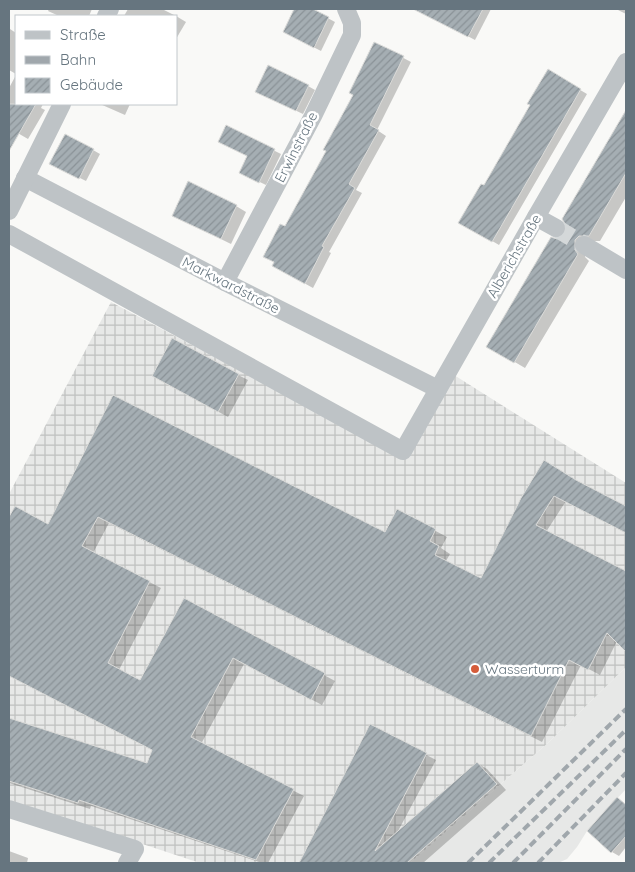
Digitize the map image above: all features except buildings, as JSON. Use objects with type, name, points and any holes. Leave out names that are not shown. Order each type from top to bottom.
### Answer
[{"type":"street","name":"Erwinstraße","points":[[226,282],[313,116],[352,35],[352,23],[346,9]]},
{"type":"street","name":"Alberichstraße","points":[[9,234],[403,451],[626,62]]},
{"type":"street","points":[[9,212],[62,105]]},
{"type":"street","name":"Markwardstraße","points":[[25,178],[438,389]]},
{"type":"street","points":[[536,217],[556,228]]},
{"type":"street","points":[[584,245],[626,270]]},
{"type":"street","points":[[9,809],[131,856]]},
{"type":"shaded area","points":[[111,302],[405,458],[454,375],[626,483],[626,667],[549,742],[410,863],[200,863],[9,800],[9,494]]},
{"type":"shaded area","points":[[626,667],[626,789],[587,831],[567,859],[558,863],[410,863],[549,742]]},
{"type":"tunnel","points":[[556,228],[584,245]]},
{"type":"railway","points":[[468,863],[626,709]]},
{"type":"railway","points":[[489,863],[626,730]]},
{"type":"railway","points":[[513,863],[626,749]]},
{"type":"railway","points":[[538,863],[626,773]]},
{"type":"place","name":"Wasserturm","points":[[475,669]]}]
